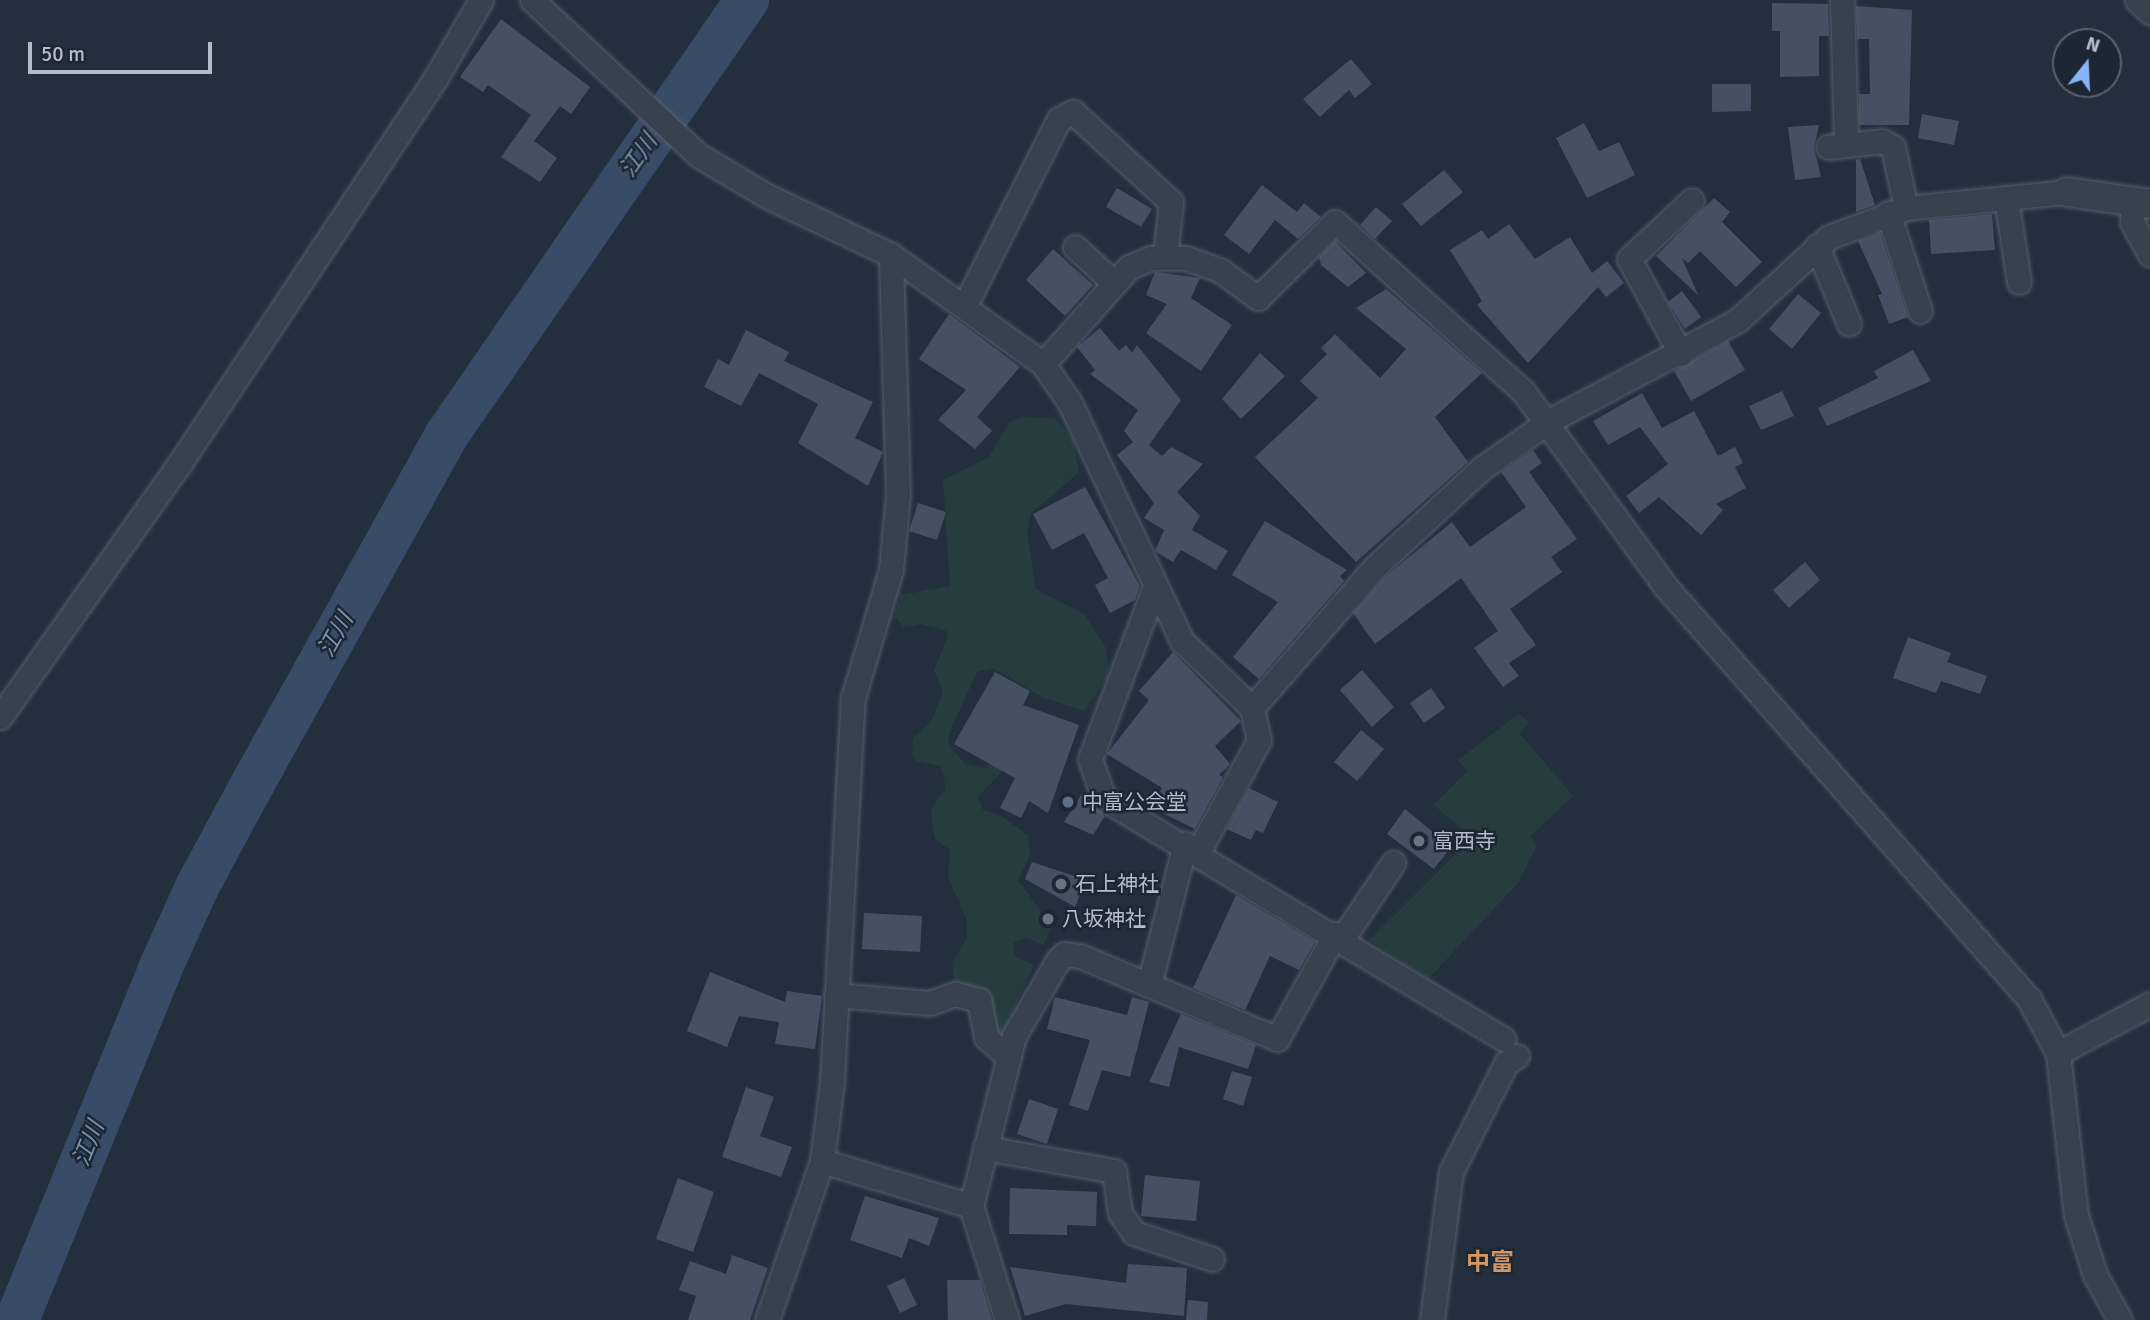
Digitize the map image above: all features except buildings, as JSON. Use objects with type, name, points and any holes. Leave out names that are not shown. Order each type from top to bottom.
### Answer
[{"type":"street","points":[[0,717],[180,463],[435,79],[481,0]]},
{"type":"street","points":[[532,0],[677,138],[767,196],[891,255],[965,305],[1043,364],[1070,403],[1154,589],[1182,641],[1252,708],[1259,740],[1191,848],[1149,985]]},
{"type":"street","points":[[1842,0],[1837,146],[1882,141],[1894,146],[1897,210],[1920,311]]},
{"type":"street","points":[[2137,0],[2150,12]]},
{"type":"street","points":[[965,305],[1059,119],[1073,112],[1171,202],[1165,257]]},
{"type":"street","points":[[1252,708],[1375,567],[1482,468],[1549,421],[1681,354],[1738,320],[1816,246],[1897,210],[2067,192],[2141,202],[2132,222],[2150,254]]},
{"type":"street","points":[[2006,198],[2019,282]]},
{"type":"street","points":[[1681,354],[1629,259],[1692,200]]},
{"type":"street","points":[[1043,364],[1112,281],[1129,267],[1165,257],[1221,271],[1258,298],[1335,222],[1549,421],[1665,586],[2029,999],[2058,1053],[2076,1215],[2095,1275],[2120,1320]]},
{"type":"street","points":[[1816,246],[1849,324]]},
{"type":"street","points":[[1075,247],[1112,281]]},
{"type":"street","points":[[768,1320],[822,1161],[836,995],[853,698],[891,570],[898,495],[891,255]]},
{"type":"street","points":[[1154,589],[1090,759],[1104,799],[1338,937],[1510,1048],[1451,1172],[1432,1320]]},
{"type":"street","points":[[1007,1320],[971,1206],[1008,1056],[1064,954],[1149,985],[1277,1039],[1338,937],[1393,863]]},
{"type":"street","points":[[836,995],[930,1003],[955,994],[979,1000],[986,1037],[1008,1056]]},
{"type":"street","points":[[2058,1053],[2150,1004]]},
{"type":"street","points":[[985,1148],[1114,1171],[1120,1213],[1134,1233],[1212,1259]]},
{"type":"street","points":[[822,1161],[971,1206]]},
{"type":"green space","points":[[1023,416],[1056,419],[1073,439],[1079,472],[1031,514],[1027,534],[1036,589],[1084,614],[1106,648],[1109,676],[1084,711],[1044,698],[993,668],[977,672],[950,731],[948,744],[965,764],[984,768],[997,759],[1008,765],[978,797],[983,810],[998,814],[1028,835],[1030,855],[1018,880],[1052,926],[1043,945],[1027,938],[1013,942],[1014,956],[1034,965],[1002,1036],[988,1050],[976,1043],[971,1008],[955,984],[952,963],[967,938],[966,918],[948,877],[950,850],[935,839],[931,809],[945,788],[944,777],[940,766],[916,761],[912,753],[913,738],[931,722],[943,693],[934,670],[948,637],[945,630],[920,624],[904,627],[894,615],[901,595],[950,586],[943,480],[989,457],[1009,422]]},
{"type":"green space","points":[[1519,714],[1529,722],[1520,734],[1573,796],[1531,836],[1536,847],[1519,882],[1428,979],[1369,940],[1472,838],[1434,805],[1467,771],[1458,760]]},
{"type":"waterway","name":"江川","points":[[17,1320],[160,969],[197,887],[253,783],[446,436],[747,0]]},
{"type":"place","name":"中富公会堂","points":[[1068,802]]},
{"type":"place","name":"富西寺","points":[[1419,841]]},
{"type":"place","name":"石上神社","points":[[1061,884]]},
{"type":"place","name":"八坂神社","points":[[1048,919]]},
{"type":"district","name":"中富","points":[[1490,1263]]}]
